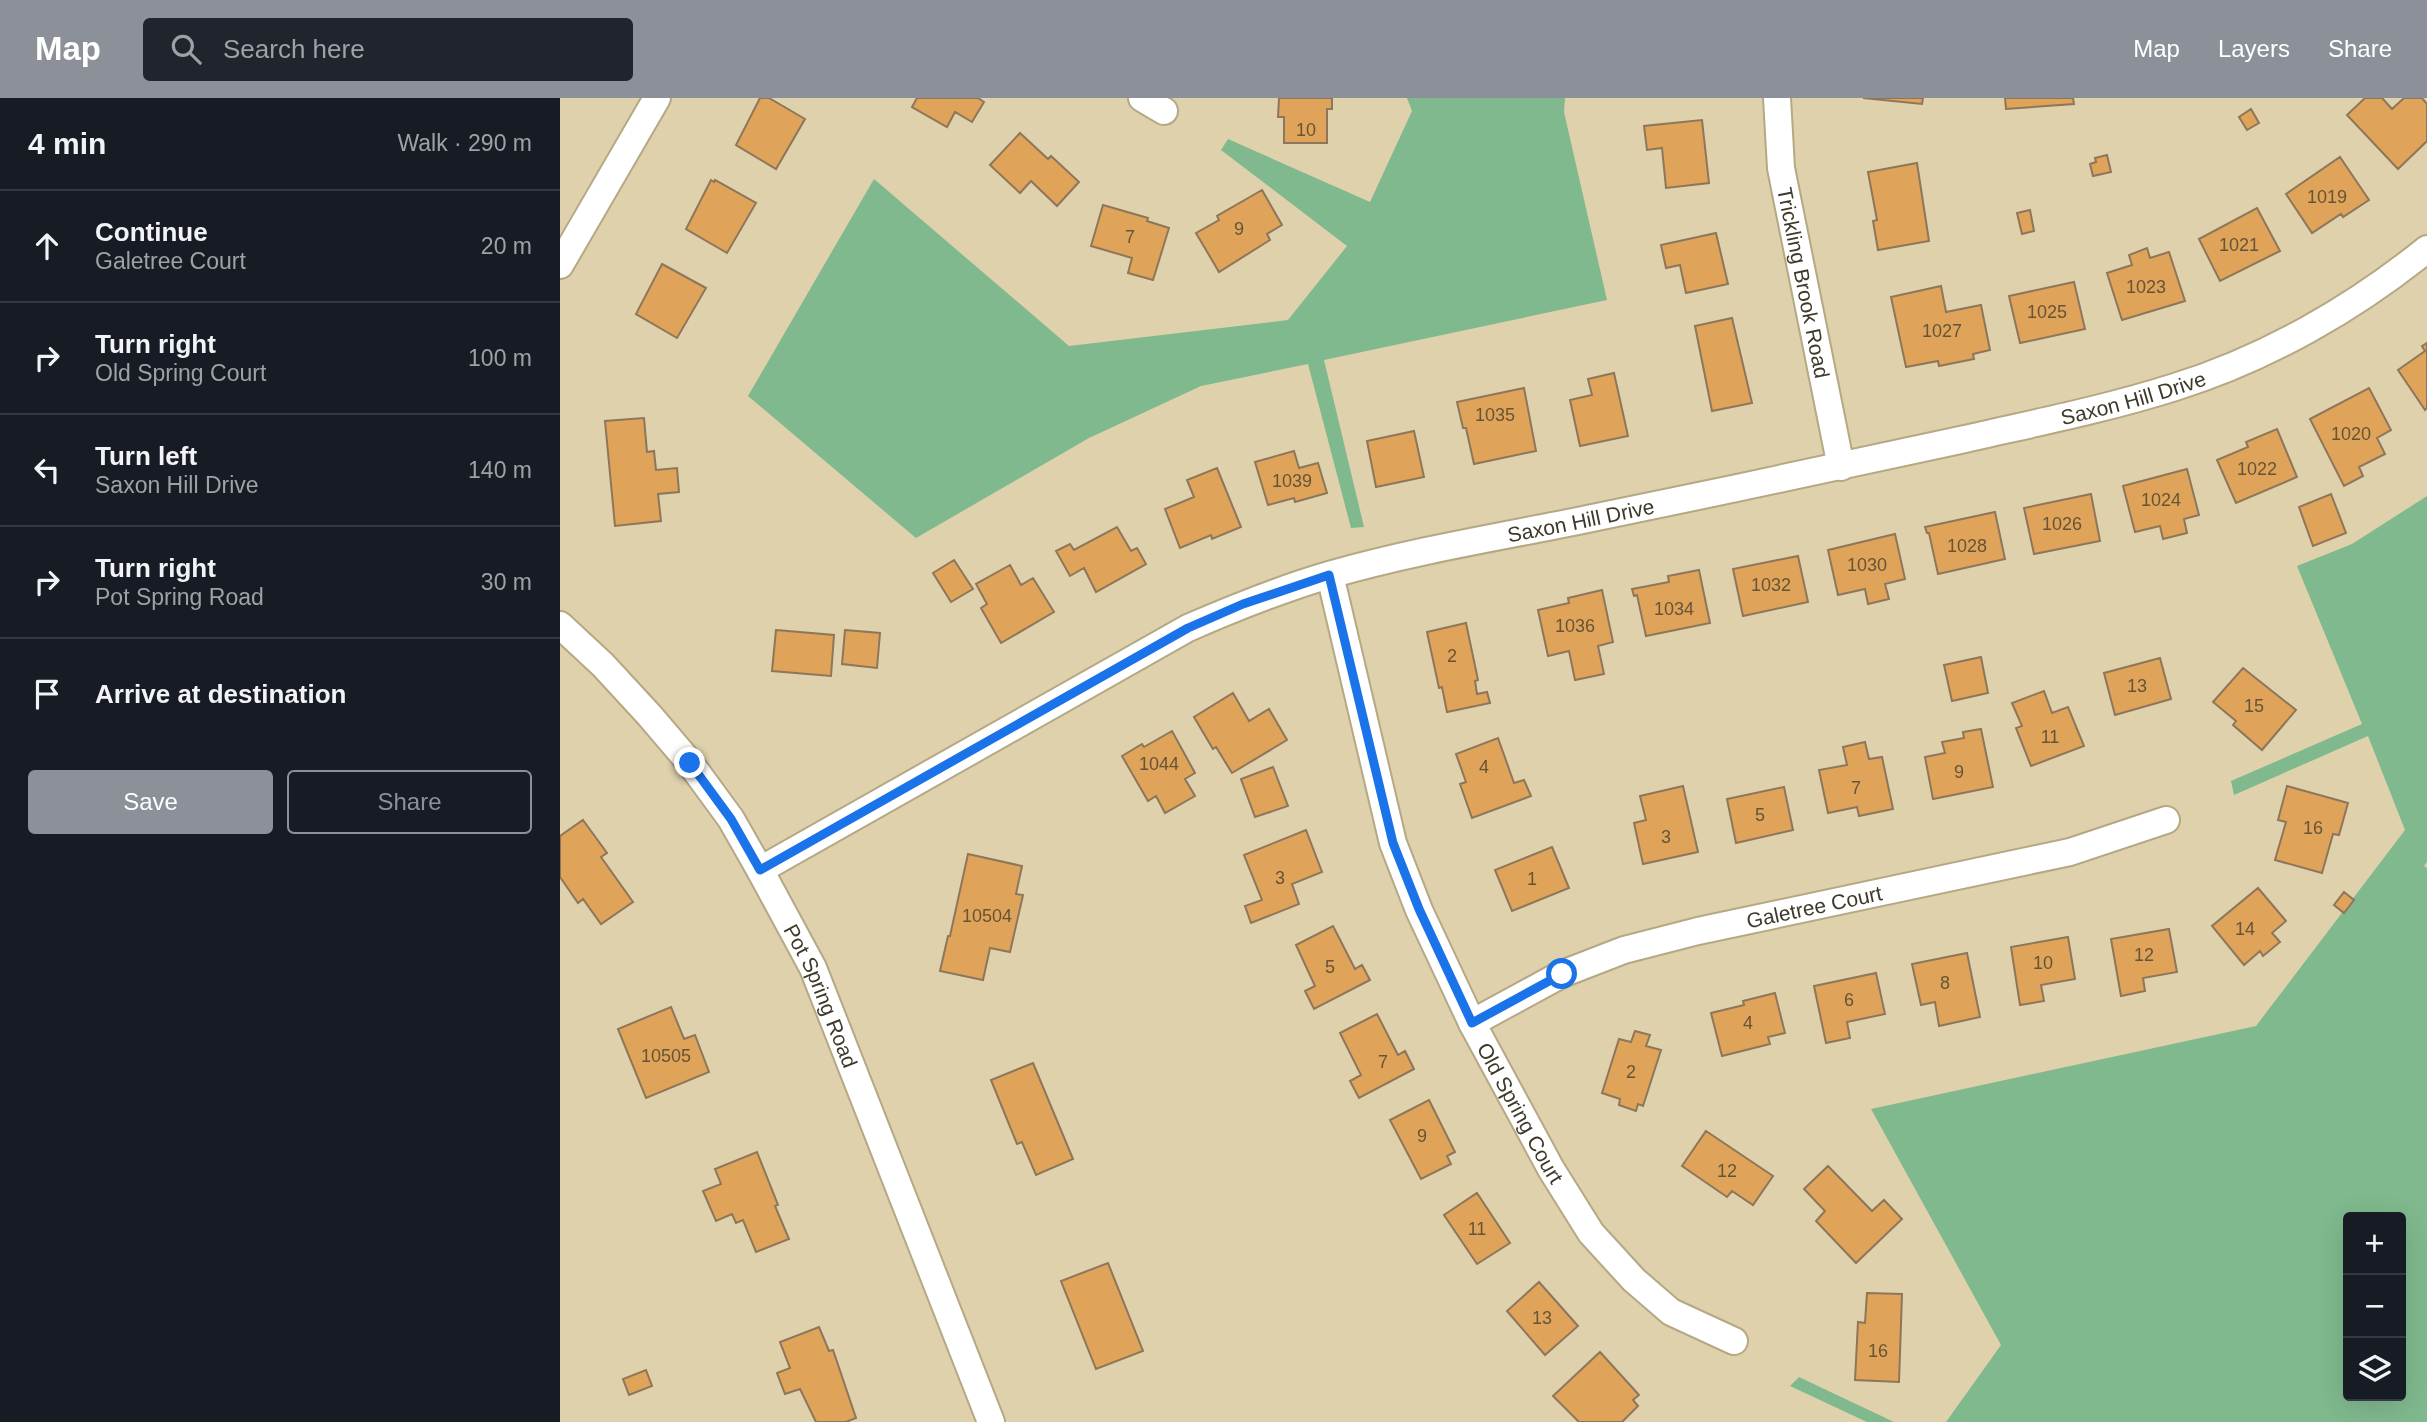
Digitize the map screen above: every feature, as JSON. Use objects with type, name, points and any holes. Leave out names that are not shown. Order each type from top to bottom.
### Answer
[{"type":"street","points":[[560,265],[657,98]]},
{"type":"street","name":"Trickling Brook Road","points":[[1777,98],[1781,168],[1840,467]]},
{"type":"street","name":"Saxon Hill Drive","points":[[760,870],[1188,628],[1243,604],[1329,575],[1430,551],[1840,467],[2086,411],[2177,387],[2252,357],[2326,318],[2401,270],[2427,249]]},
{"type":"street","name":"Old Spring Court","points":[[1329,575],[1393,843],[1419,909],[1472,1023],[1551,1169],[1591,1233],[1634,1280],[1671,1312],[1734,1340]]},
{"type":"street","name":"Pot Spring Road","points":[[560,625],[603,665],[690,763],[731,819],[813,968],[991,1422]]},
{"type":"street","name":"Galetree Court","points":[[1472,1023],[1562,974],[1624,950],[1698,931],[2070,852],[2166,820]]},
{"type":"green space","points":[[1407,98],[1565,98],[1564,112],[1607,300],[1324,360],[1364,527],[1351,528],[1308,364],[1201,386],[1089,438],[916,538],[748,396],[874,179],[1069,346],[1288,320],[1347,246],[1221,150],[1228,139],[1370,202],[1412,111]]},
{"type":"green space","points":[[2427,496],[2427,862],[2424,866],[2427,868],[2427,1422],[1946,1422],[2001,1345],[1871,1109],[2256,1026],[2405,830],[2368,736],[2234,795],[2231,781],[2362,724],[2297,566],[2352,544]]},
{"type":"green space","points":[[1799,1377],[1894,1422],[1867,1422],[1790,1386]]},
{"type":"building","points":[[760,98],[769,98],[805,119],[776,169],[736,145]]},
{"type":"building","points":[[917,98],[978,98],[984,102],[972,122],[955,112],[947,127],[912,107]]},
{"type":"building","points":[[1279,98],[1332,98],[1332,109],[1327,109],[1327,143],[1284,143],[1284,117],[1278,117]]},
{"type":"building","points":[[1863,98],[1923,98],[1922,104]]},
{"type":"building","points":[[2005,98],[2073,98],[2074,104],[2006,109]]},
{"type":"building","points":[[2365,98],[2382,98],[2392,109],[2404,98],[2422,98],[2427,104],[2427,141],[2398,169],[2347,115]]},
{"type":"building","points":[[2251,109],[2259,123],[2247,130],[2239,117]]},
{"type":"building","points":[[1702,120],[1709,183],[1666,188],[1662,148],[1647,150],[1644,126]]},
{"type":"building","points":[[1020,133],[1048,159],[1051,156],[1079,182],[1057,206],[1031,181],[1020,193],[990,165]]},
{"type":"building","points":[[2107,155],[2111,172],[2093,176],[2090,164],[2096,162],[2095,158]]},
{"type":"building","points":[[2340,157],[2369,200],[2312,233],[2286,194]]},
{"type":"building","points":[[1917,163],[1929,241],[1878,250],[1873,221],[1877,220],[1868,172]]},
{"type":"building","points":[[711,180],[756,203],[727,253],[686,229]]},
{"type":"building","points":[[1262,190],[1282,225],[1267,234],[1270,240],[1219,272],[1196,233],[1219,220],[1217,216]]},
{"type":"building","points":[[1103,205],[1148,218],[1147,221],[1169,228],[1153,280],[1128,273],[1132,258],[1091,246]]},
{"type":"building","points":[[2257,208],[2280,251],[2220,281],[2199,239]]},
{"type":"building","points":[[2030,210],[2034,231],[2022,234],[2017,213]]},
{"type":"building","points":[[1716,233],[1728,284],[1686,293],[1680,265],[1666,268],[1661,245]]},
{"type":"building","points":[[2147,248],[2150,258],[2169,252],[2185,301],[2122,320],[2107,273],[2132,265],[2129,255]]},
{"type":"building","points":[[662,264],[706,288],[677,338],[636,314]]},
{"type":"building","points":[[2074,282],[2085,329],[2020,343],[2009,296]]},
{"type":"building","points":[[1941,286],[1946,312],[1981,305],[1990,350],[1973,354],[1974,359],[1939,366],[1938,361],[1906,367],[1891,297]]},
{"type":"building","points":[[1732,318],[1752,403],[1712,411],[1695,326]]},
{"type":"building","points":[[2427,343],[2425,410],[2398,370],[2425,351],[2422,346]]},
{"type":"building","points":[[1614,373],[1628,436],[1580,446],[1570,400],[1592,395],[1588,379]]},
{"type":"building","points":[[1524,388],[1536,451],[1474,464],[1457,402]]},
{"type":"building","points":[[2369,388],[2391,430],[2377,438],[2385,454],[2359,467],[2363,476],[2344,486],[2310,419]]},
{"type":"building","points":[[644,418],[647,452],[654,451],[656,470],[677,468],[679,492],[658,494],[661,521],[615,526],[605,421]]},
{"type":"building","points":[[2277,429],[2297,477],[2236,503],[2217,460],[2248,447],[2246,442]]},
{"type":"building","points":[[1414,431],[1424,477],[1376,487],[1367,441]]},
{"type":"building","points":[[1294,451],[1299,468],[1318,463],[1327,493],[1295,502],[1294,498],[1268,505],[1255,462]]},
{"type":"building","points":[[1217,468],[1241,527],[1212,539],[1211,535],[1180,548],[1165,509],[1194,497],[1187,480]]},
{"type":"building","points":[[2187,469],[2199,515],[2184,519],[2187,533],[2163,539],[2160,526],[2135,532],[2123,486]]},
{"type":"building","points":[[2091,494],[2100,541],[2034,554],[2024,508]]},
{"type":"building","points":[[2331,494],[2346,533],[2313,546],[2299,507]]},
{"type":"building","points":[[1995,512],[2005,559],[1938,574],[1929,533],[1925,527]]},
{"type":"building","points":[[1117,527],[1131,551],[1137,548],[1146,564],[1096,592],[1084,568],[1070,576],[1056,551],[1070,544],[1074,550]]},
{"type":"building","points":[[1895,534],[1905,579],[1885,584],[1889,599],[1868,604],[1865,589],[1838,595],[1828,550]]},
{"type":"building","points":[[1798,556],[1808,602],[1743,616],[1733,569]]},
{"type":"building","points":[[954,560],[973,589],[951,602],[933,573]]},
{"type":"building","points":[[1010,565],[1021,585],[1033,578],[1054,612],[1001,643],[981,608],[987,604],[976,584]]},
{"type":"building","points":[[1699,570],[1710,623],[1646,636],[1637,595],[1634,596],[1632,589],[1669,582],[1668,576]]},
{"type":"building","points":[[1602,590],[1613,642],[1598,646],[1604,674],[1575,680],[1569,651],[1548,656],[1538,610],[1569,603],[1568,598]]},
{"type":"building","points":[[1466,623],[1478,680],[1475,681],[1477,694],[1487,692],[1490,703],[1447,712],[1427,632]]},
{"type":"building","points":[[776,630],[834,635],[831,676],[772,671]]},
{"type":"building","points":[[845,630],[880,633],[877,668],[842,664]]},
{"type":"building","points":[[1981,657],[1988,693],[1952,701],[1944,665]]},
{"type":"building","points":[[2160,658],[2171,699],[2115,715],[2104,673]]},
{"type":"building","points":[[2243,668],[2296,710],[2262,750],[2233,725],[2236,721],[2213,702]]},
{"type":"building","points":[[2044,691],[2052,713],[2068,707],[2084,746],[2031,766],[2016,728],[2022,726],[2012,703]]},
{"type":"building","points":[[1233,693],[1249,721],[1269,709],[1287,740],[1232,773],[1216,747],[1213,749],[1194,717]]},
{"type":"building","points":[[1981,729],[1993,787],[1933,799],[1925,757],[1945,753],[1942,742],[1964,738],[1963,732]]},
{"type":"building","points":[[1172,731],[1195,773],[1185,779],[1195,796],[1165,813],[1156,796],[1148,801],[1122,756]]},
{"type":"building","points":[[1498,738],[1514,783],[1524,780],[1531,796],[1472,818],[1460,784],[1466,782],[1456,754]]},
{"type":"building","points":[[1865,742],[1869,759],[1882,757],[1893,809],[1859,816],[1857,807],[1828,813],[1819,770],[1847,765],[1843,747]]},
{"type":"building","points":[[1273,767],[1288,806],[1255,817],[1241,779]]},
{"type":"building","points":[[1683,786],[1698,852],[1643,864],[1634,823],[1646,820],[1640,796]]},
{"type":"building","points":[[2287,786],[2348,803],[2339,835],[2333,834],[2322,873],[2275,860],[2286,822],[2278,820]]},
{"type":"building","points":[[1784,787],[1793,830],[1736,843],[1727,799]]},
{"type":"building","points":[[583,820],[607,853],[601,857],[633,902],[601,924],[583,899],[578,903],[560,877],[560,836]]},
{"type":"building","points":[[1306,830],[1322,872],[1292,884],[1299,904],[1251,923],[1245,906],[1262,900],[1244,855]]},
{"type":"building","points":[[1552,847],[1569,888],[1512,911],[1495,870]]},
{"type":"building","points":[[968,854],[1022,866],[1016,894],[1023,895],[1010,952],[990,948],[983,980],[940,971]]},
{"type":"building","points":[[2258,888],[2286,921],[2272,933],[2280,942],[2263,956],[2260,951],[2244,965],[2212,926]]},
{"type":"building","points":[[2344,892],[2354,900],[2344,913],[2334,905]]},
{"type":"building","points":[[1333,926],[1355,969],[1362,965],[1370,980],[1314,1009],[1305,991],[1315,986],[1296,945]]},
{"type":"building","points":[[2169,929],[2177,972],[2143,978],[2145,991],[2121,996],[2111,939]]},
{"type":"building","points":[[2068,937],[2075,979],[2041,985],[2044,1001],[2020,1005],[2011,947]]},
{"type":"building","points":[[1967,953],[1980,1017],[1939,1026],[1935,1002],[1921,1005],[1912,964]]},
{"type":"building","points":[[1876,973],[1885,1014],[1847,1022],[1850,1038],[1826,1043],[1814,986]]},
{"type":"building","points":[[1775,993],[1785,1033],[1768,1037],[1770,1044],[1722,1056],[1711,1013],[1744,1005],[1743,1001]]},
{"type":"building","points":[[671,1007],[684,1039],[695,1035],[709,1072],[646,1098],[618,1029]]},
{"type":"building","points":[[1377,1014],[1398,1055],[1405,1051],[1414,1069],[1359,1098],[1350,1081],[1361,1075],[1340,1033]]},
{"type":"building","points":[[1635,1031],[1650,1035],[1646,1046],[1661,1050],[1643,1106],[1638,1104],[1636,1111],[1619,1105],[1620,1099],[1602,1093],[1619,1039],[1631,1042]]},
{"type":"building","points":[[1033,1063],[1073,1159],[1036,1175],[1022,1142],[1017,1144],[991,1080]]},
{"type":"building","points":[[1429,1100],[1455,1152],[1447,1156],[1451,1164],[1421,1179],[1390,1120]]},
{"type":"building","points":[[1706,1131],[1773,1176],[1753,1205],[1732,1191],[1727,1197],[1682,1166]]},
{"type":"building","points":[[757,1152],[789,1239],[756,1252],[743,1220],[736,1223],[732,1214],[716,1221],[703,1191],[721,1184],[715,1169]]},
{"type":"building","points":[[1828,1166],[1872,1211],[1884,1200],[1902,1219],[1856,1263],[1816,1221],[1825,1211],[1804,1189]]},
{"type":"building","points":[[1477,1193],[1510,1243],[1477,1264],[1444,1215]]},
{"type":"building","points":[[1108,1263],[1143,1351],[1096,1369],[1061,1281]]},
{"type":"building","points":[[1539,1282],[1578,1326],[1545,1355],[1507,1311]]},
{"type":"building","points":[[1867,1293],[1902,1294],[1899,1382],[1855,1380],[1858,1322],[1865,1323]]},
{"type":"building","points":[[819,1327],[829,1351],[833,1350],[856,1418],[846,1422],[816,1422],[800,1389],[785,1394],[777,1373],[790,1368],[780,1342]]},
{"type":"building","points":[[1600,1352],[1639,1395],[1633,1400],[1638,1406],[1622,1422],[1579,1422],[1553,1396]]},
{"type":"building","points":[[646,1370],[652,1386],[629,1395],[623,1379]]},
{"type":"route","points":[[690,763],[731,819],[760,870],[1188,628],[1243,604],[1329,575],[1393,843],[1419,909],[1472,1023],[1562,974]]}]
